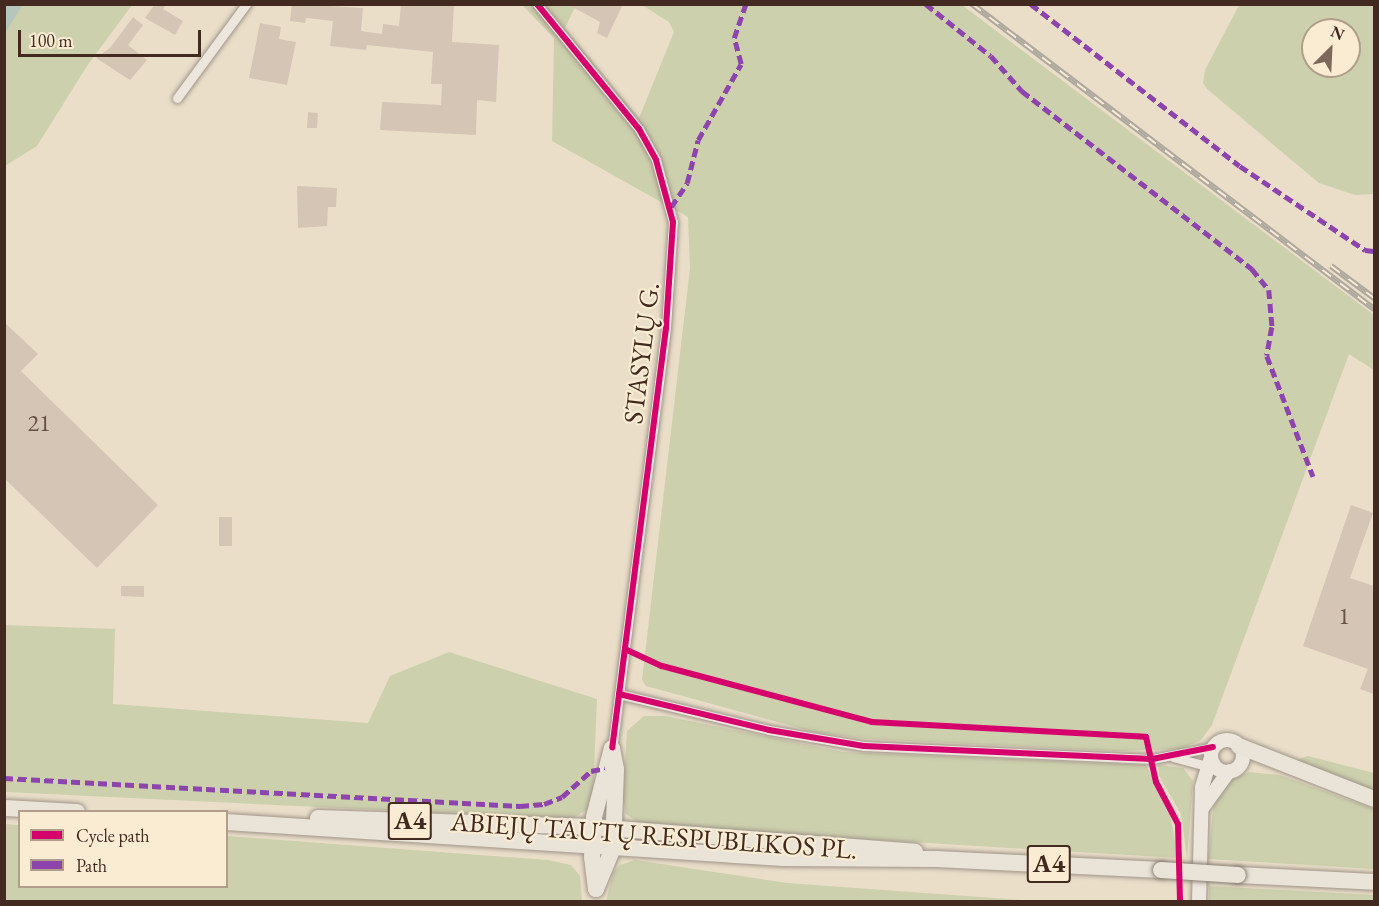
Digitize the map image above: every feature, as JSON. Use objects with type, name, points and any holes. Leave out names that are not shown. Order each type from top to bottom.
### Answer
[{"type":"highway","points":[[1239,746],[1374,799]]},
{"type":"highway","points":[[595,895],[593,827],[612,748]]},
{"type":"highway","points":[[595,895],[613,848],[612,748]]},
{"type":"highway","points":[[4,808],[40,810]]},
{"type":"highway","name":"ABIEJŲ TAUTŲ RESPUBLIKOS PL.","points":[[228,816],[593,827],[887,849],[936,859]]},
{"type":"highway","name":"ABIEJŲ TAUTŲ RESPUBLIKOS PL.","points":[[228,822],[613,848],[839,860],[936,859],[1374,882]]},
{"type":"main road","points":[[1198,902],[1202,809],[1215,762],[1224,740],[1239,746],[1241,762],[1215,762]]},
{"type":"main road","points":[[1202,809],[1215,762]]},
{"type":"street","points":[[177,98],[246,4]]},
{"type":"street","name":"STASYLŲ G.","points":[[537,4],[639,129],[656,160],[673,222],[666,327],[612,748]]},
{"type":"street","points":[[619,694],[769,730],[864,746],[1078,758],[1173,757],[1215,762]]},
{"type":"street","points":[[1173,757],[1215,762]]},
{"type":"green space","points":[[23,5],[132,5],[87,66],[37,146],[5,166],[4,33]]},
{"type":"green space","points":[[522,5],[576,5],[565,28],[639,118],[674,32],[669,22],[642,5],[962,5],[1374,315],[1374,370],[1349,354],[1212,725],[1201,740],[1181,749],[1116,751],[866,739],[814,732],[646,686],[642,680],[690,268],[688,217],[552,141],[554,38]]},
{"type":"green space","points":[[1239,5],[1374,5],[1374,194],[1355,195],[1319,183],[1207,89],[1203,83],[1205,70]]},
{"type":"green space","points":[[4,625],[115,629],[113,704],[368,723],[390,676],[449,652],[597,699],[593,795],[588,809],[571,819],[5,792]]},
{"type":"green space","points":[[644,716],[665,716],[844,752],[1146,765],[1169,808],[1178,858],[643,826],[626,814],[623,798],[627,731]]},
{"type":"green space","points":[[1308,756],[1374,773],[1374,794],[1294,761]]},
{"type":"green space","points":[[1158,765],[1183,768],[1193,781],[1187,858],[1181,814],[1159,776]]},
{"type":"green space","points":[[1249,772],[1280,775],[1374,809],[1374,869],[1208,859],[1214,801],[1226,782]]},
{"type":"green space","points":[[4,824],[18,825],[18,888],[228,888],[228,836],[548,860],[571,865],[580,876],[582,901],[5,901]]},
{"type":"green space","points":[[635,860],[787,883],[1037,901],[606,901],[613,872],[620,865]]},
{"type":"green space","points":[[1209,886],[1374,895],[1374,901],[1209,901]]},
{"type":"shaded area","points":[[4,5],[23,5],[5,33]]},
{"type":"building","points":[[155,4],[166,4],[163,9],[183,21],[175,35],[145,18]]},
{"type":"building","points":[[292,4],[363,8],[361,31],[382,34],[383,24],[399,26],[401,4],[454,4],[452,42],[499,45],[496,102],[477,100],[476,135],[380,130],[382,102],[441,105],[442,84],[431,84],[433,52],[367,45],[366,50],[330,46],[333,21],[306,18],[305,23],[290,21]]},
{"type":"building","points":[[567,4],[623,4],[607,38],[597,33],[600,22]]},
{"type":"building","points":[[133,17],[143,25],[128,45],[147,60],[130,80],[96,58],[110,48]]},
{"type":"building","points":[[260,23],[281,27],[279,39],[296,42],[287,85],[249,78]]},
{"type":"building","points":[[308,112],[318,113],[317,128],[307,128]]},
{"type":"building","points":[[297,186],[337,188],[336,207],[328,207],[327,226],[298,228]]},
{"type":"building","points":[[4,322],[38,354],[21,371],[158,505],[97,568],[4,478]]},
{"type":"building","points":[[1351,505],[1373,513],[1350,578],[1374,586],[1374,694],[1360,689],[1368,669],[1303,646]]},
{"type":"building","points":[[219,517],[232,517],[232,546],[219,546]]},
{"type":"building","points":[[121,586],[144,586],[144,597],[121,596]]},
{"type":"railway","points":[[972,4],[1374,309]]},
{"type":"railway","points":[[1331,266],[1374,298]]},
{"type":"marked path","points":[[671,207],[687,183],[698,140],[741,64],[734,38],[746,4]]},
{"type":"marked path","points":[[926,4],[991,56],[1022,91],[1252,269],[1269,290],[1272,327],[1267,356],[1313,476]]},
{"type":"marked path","points":[[1031,4],[1240,166],[1365,250],[1374,251]]},
{"type":"marked path","points":[[4,778],[520,806],[544,804],[562,797],[591,771],[605,768]]},
{"type":"cycle path","points":[[537,4],[639,129],[656,160],[673,222],[666,328],[612,748]]},
{"type":"cycle path","points":[[627,650],[662,666],[872,722],[1146,737],[1156,782],[1178,824],[1180,902]]},
{"type":"cycle path","points":[[619,694],[769,730],[864,746],[1152,759],[1213,747]]}]
